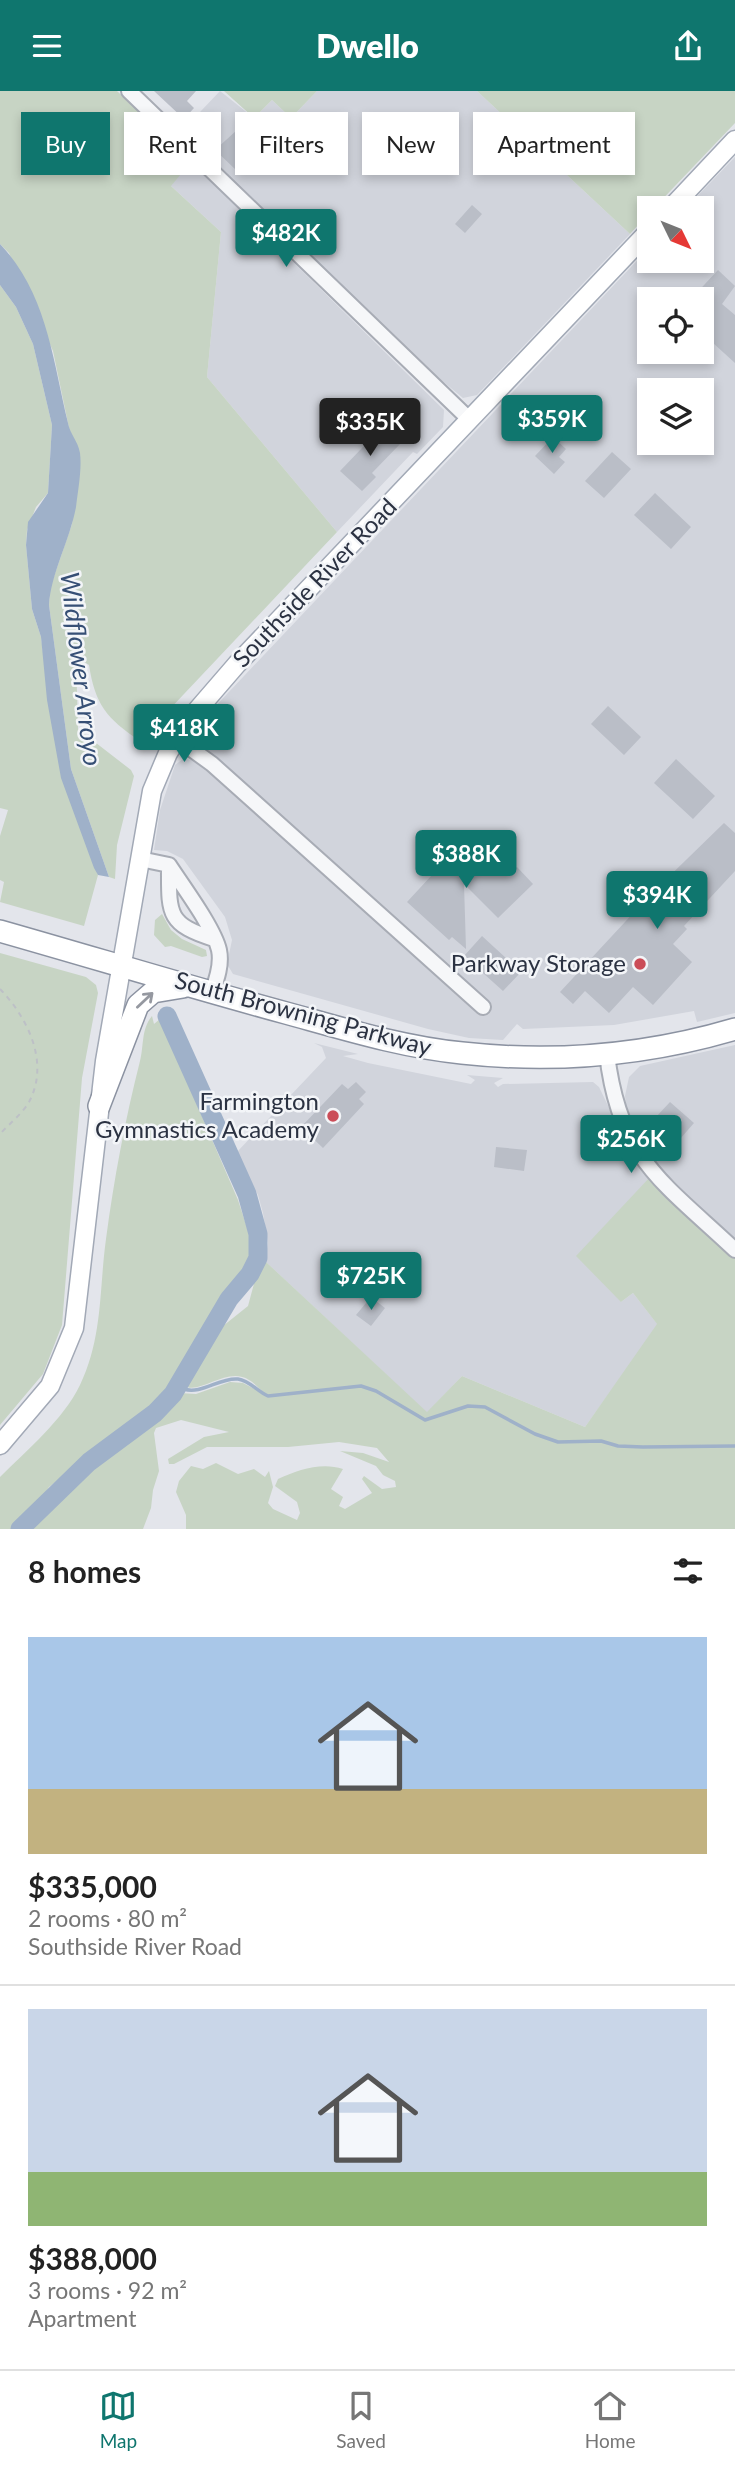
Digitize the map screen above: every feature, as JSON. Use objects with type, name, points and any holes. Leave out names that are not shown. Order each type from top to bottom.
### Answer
[{"type":"highway","name":"South Browning Parkway","points":[[0,931],[388,1040],[458,1053],[554,1057],[607,1054],[677,1043],[735,1029]]},
{"type":"highway","points":[[99,1107],[138,1005],[153,992],[177,987],[204,990]]},
{"type":"main road","points":[[682,196],[735,140]]},
{"type":"main road","name":"Southside River Road","points":[[0,1445],[50,1386],[60,1370],[74,1328],[99,1107],[139,859],[152,792],[176,738],[198,708],[237,664],[637,244]]},
{"type":"street","points":[[129,91],[470,421]]},
{"type":"street","points":[[176,738],[212,764],[483,1007]]},
{"type":"street","points":[[139,859],[169,865],[219,949],[220,970],[204,990]]},
{"type":"street","points":[[169,865],[173,915],[181,927],[214,939]]},
{"type":"street","points":[[607,1054],[619,1112],[640,1159],[735,1250]]},
{"type":"path","points":[[0,989],[33,1038],[38,1078],[28,1104],[0,1134]]},
{"type":"shaded area","points":[[220,91],[246,112],[235,112],[235,175],[348,175],[348,112],[297,112],[317,91],[477,91],[499,112],[473,112],[473,175],[567,175],[630,234],[477,395],[463,398],[423,365],[221,171],[221,112],[200,112]]},
{"type":"shaded area","points":[[272,100],[285,112],[260,112]]},
{"type":"shaded area","points":[[735,157],[735,1013],[697,1022],[694,1011],[614,1025],[523,1029],[517,1024],[503,1040],[469,1038],[233,974],[227,964],[232,940],[225,917],[183,859],[167,851],[154,850],[160,810],[175,765],[183,759],[194,760],[205,747],[198,732],[209,713],[637,261],[637,273],[714,273],[714,196],[698,196]]},
{"type":"shaded area","points":[[179,175],[204,175],[444,410],[443,427],[417,454],[413,452],[337,532],[207,377],[221,232],[170,185]]},
{"type":"shaded area","points":[[314,1043],[358,1054],[343,1056],[368,1063],[471,1084],[475,1080],[467,1075],[503,1078],[494,1083],[498,1087],[503,1084],[593,1082],[599,1087],[629,1149],[650,1177],[621,1302],[633,1293],[658,1325],[585,1427],[462,1376],[427,1413],[265,1261],[268,1243],[263,1213],[258,1195],[236,1153],[326,1058],[322,1047]]},
{"type":"shaded area","points":[[735,1045],[735,1242],[649,1160],[627,1114],[625,1096],[629,1077],[640,1066]]},
{"type":"green space","points":[[0,91],[117,91],[139,112],[124,112],[124,175],[180,175],[171,186],[221,232],[207,377],[337,532],[167,712],[147,739],[140,741],[104,709],[95,690],[89,665],[76,657],[78,729],[131,770],[134,776],[117,845],[115,879],[109,877],[71,769],[49,605],[50,588],[72,524],[80,457],[69,428],[53,351],[9,253],[0,244]]},
{"type":"green space","points":[[224,91],[317,91],[297,112],[285,112],[272,100],[260,112],[247,112]]},
{"type":"green space","points":[[477,91],[735,91],[735,123],[665,196],[637,196],[637,226],[630,234],[567,175],[635,175],[635,112],[499,112]]},
{"type":"green space","points":[[0,285],[16,307],[33,344],[52,425],[48,493],[36,507],[27,530],[26,545],[32,609],[41,637],[54,735],[98,875],[84,926],[0,902],[4,882],[0,880],[0,836],[8,810],[0,808]]},
{"type":"green space","points":[[162,914],[171,930],[182,939],[206,950],[207,956],[202,957],[171,946],[165,947],[154,935],[155,920]]},
{"type":"green space","points":[[0,953],[86,977],[96,985],[98,993],[82,1078],[62,1325],[43,1374],[0,1425]]},
{"type":"green space","points":[[152,1016],[154,1024],[160,1019],[238,1200],[250,1237],[251,1257],[242,1275],[220,1300],[164,1398],[49,1487],[34,1510],[11,1529],[0,1529],[0,1477],[44,1434],[73,1398],[93,1349],[116,1172],[144,1032]]},
{"type":"green space","points":[[650,1177],[735,1258],[735,1529],[186,1529],[186,1515],[176,1492],[179,1481],[191,1466],[203,1469],[216,1463],[238,1474],[254,1469],[265,1477],[269,1471],[273,1487],[268,1503],[273,1509],[297,1520],[300,1513],[297,1502],[275,1486],[278,1479],[293,1473],[326,1466],[343,1469],[331,1489],[343,1497],[339,1506],[345,1509],[372,1493],[362,1479],[364,1476],[382,1489],[396,1487],[395,1481],[383,1475],[376,1466],[340,1451],[363,1453],[389,1462],[377,1448],[339,1442],[288,1447],[207,1447],[169,1464],[168,1459],[204,1437],[229,1432],[181,1420],[156,1428],[154,1433],[159,1471],[151,1508],[143,1529],[31,1529],[73,1484],[154,1420],[179,1393],[196,1394],[230,1382],[243,1383],[266,1395],[251,1381],[232,1376],[198,1387],[184,1386],[223,1326],[248,1306],[255,1280],[265,1261],[427,1412],[462,1376],[585,1427],[657,1324],[633,1293],[621,1302],[576,1256]]},
{"type":"water","points":[[0,244],[16,263],[38,306],[52,352],[69,427],[80,453],[76,507],[53,581],[49,605],[71,769],[109,877],[98,875],[94,868],[61,778],[47,700],[41,637],[32,609],[26,545],[28,522],[48,493],[52,425],[33,344],[16,307],[0,285]]},
{"type":"building","points":[[154,91],[196,91],[187,101],[194,108],[190,112],[176,112]]},
{"type":"building","points":[[235,132],[235,169],[221,156],[221,145]]},
{"type":"building","points":[[472,205],[482,214],[465,233],[455,224]]},
{"type":"building","points":[[718,270],[735,286],[722,304],[735,315],[735,363],[714,344],[714,287],[702,287]]},
{"type":"building","points":[[383,426],[401,443],[372,473],[376,477],[362,491],[340,471]]},
{"type":"building","points":[[553,437],[566,449],[559,457],[565,462],[554,474],[535,456]]},
{"type":"building","points":[[612,452],[631,469],[604,498],[585,481]]},
{"type":"building","points":[[655,493],[691,527],[671,549],[634,515]]},
{"type":"building","points":[[608,706],[641,737],[624,755],[591,724]]},
{"type":"building","points":[[676,759],[715,796],[693,819],[654,783]]},
{"type":"building","points":[[724,823],[735,833],[735,871],[684,926],[687,929],[673,944],[692,962],[653,1005],[633,987],[609,1013],[585,991],[573,1004],[560,992],[650,895]]},
{"type":"building","points":[[468,836],[507,876],[517,867],[533,884],[498,918],[464,884],[466,949],[452,937],[449,940],[407,902]]},
{"type":"building","points":[[482,936],[521,972],[503,991],[464,956]]},
{"type":"building","name":"Farmington Gymnastics Academy","points":[[356,1082],[366,1092],[359,1099],[364,1104],[323,1148],[301,1127],[342,1084],[348,1089]]},
{"type":"building","points":[[670,1102],[694,1123],[680,1139],[656,1117]]},
{"type":"building","points":[[496,1147],[527,1150],[524,1171],[494,1167]]},
{"type":"building","points":[[371,1297],[385,1308],[371,1326],[356,1315]]},
{"type":"waterway","name":"Wildflower Arroyo","points":[[20,1529],[89,1462],[155,1413],[173,1394],[229,1299],[250,1274],[258,1258],[258,1234],[247,1194],[167,1016]]},
{"type":"waterway","points":[[181,1384],[184,1389],[197,1390],[238,1379],[268,1396],[361,1386],[376,1391],[425,1420],[468,1406],[485,1407],[535,1434],[558,1442],[601,1441],[618,1446],[643,1447],[735,1446]]},
{"type":"place","name":"Parkway Storage","points":[[640,964]]},
{"type":"place","name":"Farmington Gymnastics Academy","points":[[333,1116]]}]
